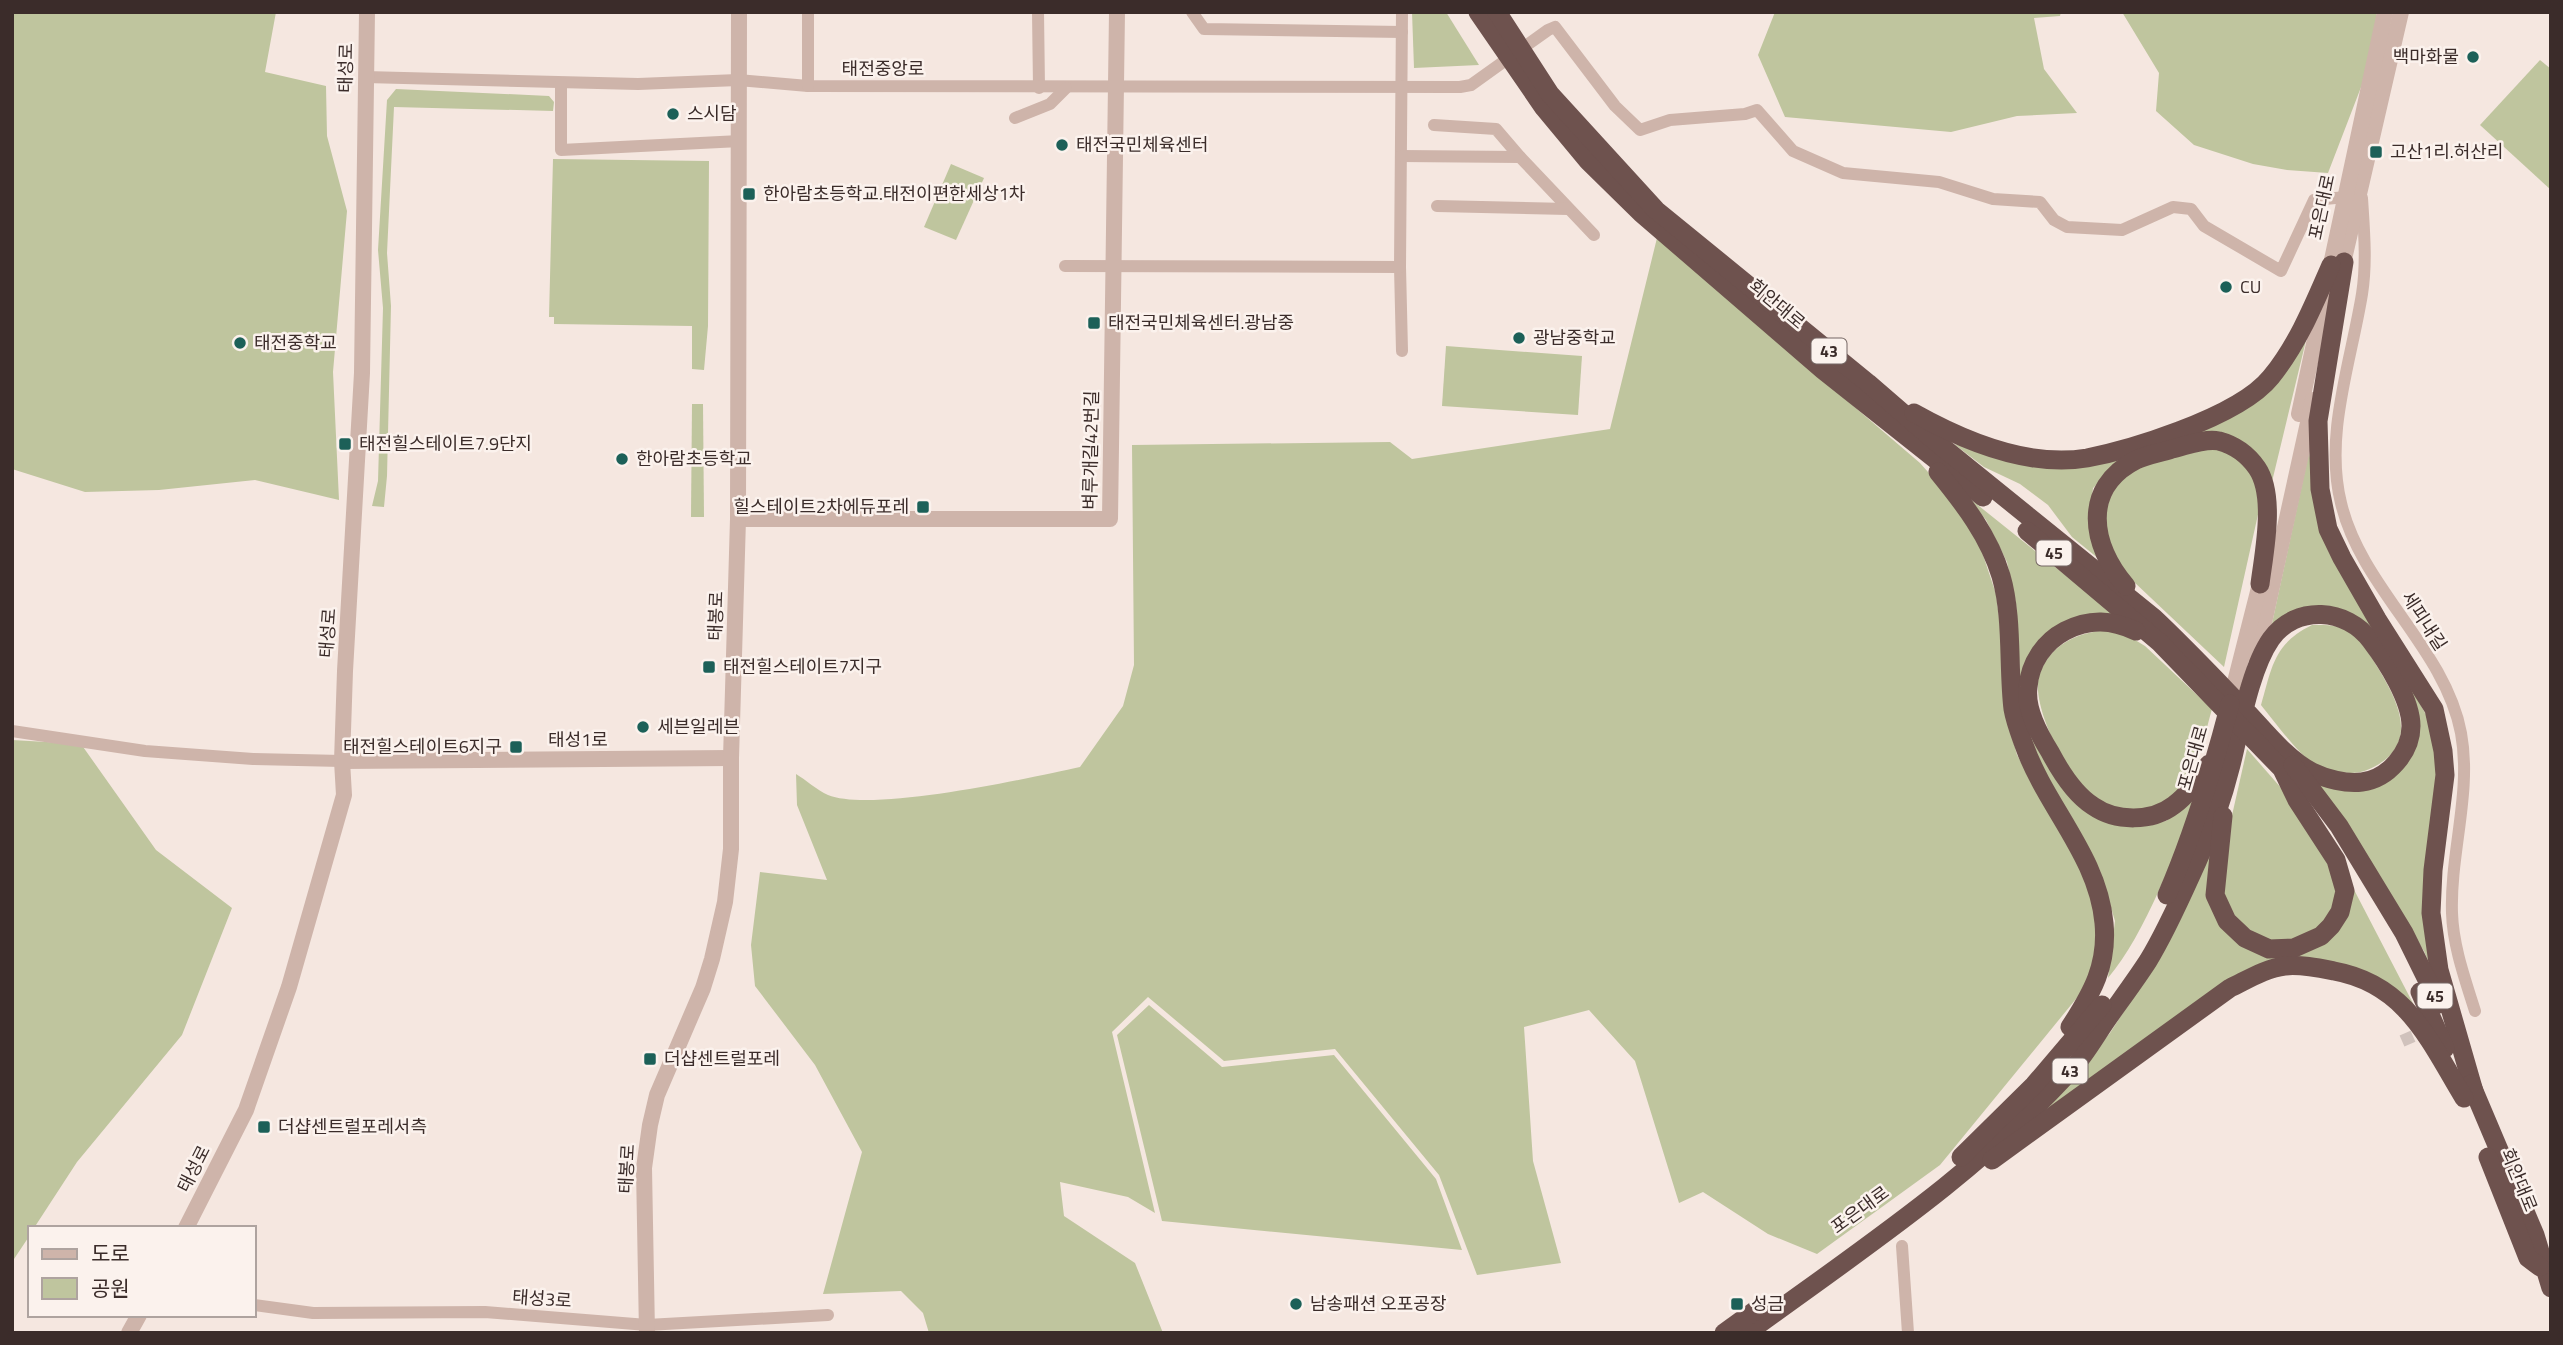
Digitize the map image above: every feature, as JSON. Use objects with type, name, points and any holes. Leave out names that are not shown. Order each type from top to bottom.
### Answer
[{"type":"highway","name":"회안대로","points":[[1489,16],[1550,94],[1656,210],[2154,618],[2280,747],[2339,826],[2404,933],[2441,1007],[2528,1258],[2547,1279]]},
{"type":"highway","name":"회안대로","points":[[1489,16],[1544,108],[1588,161],[1641,214],[1777,332],[2024,528],[2159,642],[2282,769],[2328,828],[2360,876],[2402,950],[2449,1056],[2470,1096]]},
{"type":"highway","points":[[1882,395],[1934,425],[2004,453],[2044,458],[2084,458],[2125,448],[2212,419],[2269,379],[2305,326],[2338,263]]},
{"type":"highway","points":[[2338,263],[2318,421],[2320,489],[2328,528],[2342,558],[2434,709],[2445,775],[2433,870],[2431,913],[2439,970],[2470,1096]]},
{"type":"highway","points":[[2154,618],[2116,574],[2100,547],[2096,523],[2101,495],[2114,475],[2137,459],[2195,443],[2217,441],[2238,448],[2258,469],[2264,487],[2267,515],[2260,584]]},
{"type":"highway","points":[[1915,444],[1976,520],[2001,577],[2008,622],[2013,711],[2025,747],[2081,850],[2099,890],[2105,948],[2097,982],[2034,1085]]},
{"type":"highway","points":[[2240,694],[2272,637],[2292,620],[2314,615],[2338,615],[2358,626],[2372,642],[2406,700],[2411,724],[2409,746],[2398,760],[2383,774],[2364,782],[2340,781],[2311,771],[2280,747]]},
{"type":"highway","points":[[2159,642],[2118,622],[2095,622],[2072,627],[2055,636],[2033,664],[2028,688],[2030,708],[2042,738],[2071,786],[2094,807],[2126,819],[2152,816],[2174,805],[2196,782],[2217,751]]},
{"type":"highway","name":"포은대로","points":[[1724,1333],[1912,1198],[1972,1148],[2034,1085],[2102,1005],[2162,908],[2185,854],[2217,751],[2240,694]]},
{"type":"highway","name":"포은대로","points":[[1747,1333],[1922,1203],[1995,1145],[2074,1067],[2150,958],[2199,859],[2230,770],[2240,694]]},
{"type":"highway","points":[[2230,770],[2218,847],[2216,895],[2227,920],[2245,938],[2269,949],[2294,948],[2321,936],[2340,912],[2345,891],[2336,860],[2297,800],[2282,769]]},
{"type":"highway","points":[[1922,1203],[2011,1148],[2230,988],[2258,974],[2285,966],[2320,968],[2352,974],[2392,995],[2408,1011],[2470,1096]]},
{"type":"street","name":"태성로","points":[[187,1226],[246,1110],[289,987],[344,795],[342,761],[362,373],[367,12]]},
{"type":"street","name":"태봉로","points":[[647,1329],[646,1149],[657,1095],[703,988],[720,931],[731,849],[738,519],[739,12]]},
{"type":"street","points":[[808,12],[808,86]]},
{"type":"street","points":[[1038,12],[1039,88]]},
{"type":"street","name":"벼루개길42번길","points":[[738,519],[1110,519],[1117,12]]},
{"type":"street","points":[[1192,12],[1204,29],[1402,32]]},
{"type":"street","points":[[1402,12],[1402,351]]},
{"type":"street","name":"포은대로","points":[[2240,694],[2338,263],[2346,197],[2385,12]]},
{"type":"street","name":"포은대로","points":[[2240,694],[2260,584],[2338,263],[2361,187],[2401,12]]},
{"type":"street","name":"태전중앙로","points":[[365,77],[638,85],[738,80],[808,86],[1402,88],[1471,85],[1555,27],[1608,96],[1640,131],[1670,120],[1745,114],[1757,110],[1793,151],[1843,173],[1939,183],[1993,199],[2040,202],[2054,220],[2067,227],[2122,230],[2173,206],[2190,209],[2211,231],[2281,271],[2314,200],[2346,197]]},
{"type":"street","points":[[561,83],[561,150],[740,141]]},
{"type":"street","points":[[1014,118],[1050,104],[1066,88]]},
{"type":"street","points":[[1434,125],[1496,129],[1594,235]]},
{"type":"street","points":[[1401,156],[1520,157]]},
{"type":"street","name":"세피내길","points":[[2361,187],[2365,254],[2362,292],[2337,427],[2337,488],[2342,507],[2365,559],[2433,667],[2457,715],[2464,771],[2452,912],[2455,941],[2475,1011]]},
{"type":"street","points":[[1437,206],[1568,209]]},
{"type":"street","points":[[1065,265],[1400,267]]},
{"type":"street","points":[[12,731],[145,751],[253,759],[342,761]]},
{"type":"street","name":"태성1로","points":[[342,761],[731,758]]},
{"type":"street","points":[[1902,1246],[1908,1333]]},
{"type":"street","name":"태성3로","points":[[256,1305],[313,1313],[485,1312],[647,1329],[828,1315]]},
{"type":"street","points":[[129,1333],[138,1317]]},
{"type":"green space","points":[[12,12],[276,12],[265,72],[326,86],[327,136],[347,211],[333,372],[339,500],[255,480],[159,490],[85,492],[12,469]]},
{"type":"green space","points":[[1412,12],[1446,12],[1479,65],[1414,68]]},
{"type":"green space","points":[[1775,12],[2061,12],[2060,16],[2034,18],[2044,69],[2077,113],[2017,116],[1951,132],[1785,117],[1758,55]]},
{"type":"green space","points":[[2122,12],[2377,12],[2368,69],[2328,173],[2253,164],[2194,145],[2156,111],[2159,73]]},
{"type":"green space","points":[[2540,60],[2551,69],[2551,190],[2480,125]]},
{"type":"green space","points":[[396,89],[549,96],[554,102],[553,111],[394,107],[387,253],[391,306],[384,507],[372,506],[378,481],[383,308],[378,250],[387,100]]},
{"type":"green space","points":[[553,159],[709,161],[708,326],[704,370],[692,369],[692,326],[554,324],[554,317],[549,317]]},
{"type":"green space","points":[[951,164],[984,178],[956,240],[924,227]]},
{"type":"green space","points":[[1657,238],[1920,463],[1960,508],[1980,546],[1996,594],[2001,633],[2004,708],[2017,755],[2091,890],[2098,925],[2097,961],[2080,994],[1940,1165],[1817,1254],[1768,1234],[1703,1192],[1679,1203],[1635,1061],[1589,1010],[1524,1027],[1533,1161],[1561,1263],[1477,1275],[1439,1175],[1335,1049],[1224,1061],[1148,997],[1112,1032],[1155,1213],[1128,1197],[1060,1182],[1064,1216],[1135,1263],[1163,1333],[929,1333],[923,1313],[901,1291],[823,1294],[862,1152],[815,1065],[755,986],[751,945],[760,872],[827,880],[797,805],[796,774],[828,795],[879,800],[951,792],[1080,767],[1123,706],[1134,665],[1132,445],[1390,442],[1412,459],[1610,429]]},
{"type":"green space","points":[[2308,332],[2270,490],[2236,442],[2117,465],[2093,488],[2089,528],[2099,559],[2072,537],[2048,505],[2020,484],[1984,467],[1954,444],[2031,464],[2221,417]]},
{"type":"green space","points":[[1446,346],[1582,356],[1578,415],[1442,406]]},
{"type":"green space","points":[[692,404],[703,404],[704,517],[691,517]]},
{"type":"green space","points":[[2229,449],[2258,480],[2259,510],[2224,667],[2114,563],[2107,546],[2104,514],[2114,488],[2138,468],[2180,451]]},
{"type":"green space","points":[[2309,452],[2320,522],[2430,722],[2440,765],[2439,987],[2424,951],[2314,780],[2347,788],[2412,753],[2420,721],[2413,697],[2357,618],[2271,628]]},
{"type":"green space","points":[[1969,498],[2119,618],[2077,618],[2024,686],[2055,776],[2143,825],[2166,821],[2198,796],[2147,916],[2122,960],[2108,978],[2115,921],[2100,871],[2042,768],[2027,728],[2021,693],[2016,603],[2007,562],[1986,520]]},
{"type":"green space","points":[[2312,625],[2338,627],[2357,637],[2386,682],[2399,711],[2400,738],[2394,750],[2384,761],[2362,772],[2326,770],[2315,765],[2294,746],[2261,705],[2276,658],[2289,640]]},
{"type":"green space","points":[[2117,629],[2145,646],[2212,709],[2199,758],[2184,789],[2165,802],[2134,811],[2109,806],[2080,785],[2049,731],[2039,699],[2040,673],[2053,652],[2071,639],[2082,635]]},
{"type":"green space","points":[[12,740],[81,744],[156,850],[232,908],[182,1035],[77,1162],[35,1226],[28,1226],[28,1238],[12,1262]]},
{"type":"green space","points":[[2247,749],[2282,789],[2336,872],[2339,902],[2331,919],[2299,941],[2266,941],[2232,917],[2220,894],[2221,864]]},
{"type":"green space","points":[[2211,851],[2213,895],[2245,944],[2315,947],[2350,882],[2418,1013],[2397,992],[2268,964],[2038,1119],[2110,1033],[2148,974]]},
{"type":"green space","points":[[1149,1005],[1222,1067],[1334,1055],[1436,1179],[1462,1250],[1162,1221],[1117,1035]]},
{"type":"tunnel","points":[[2402,1041],[2427,1030]]},
{"type":"place","name":"백마화물","points":[[2473,57]]},
{"type":"place","name":"스시담","points":[[673,114]]},
{"type":"place","name":"태전국민체육센터","points":[[1062,145]]},
{"type":"place","name":"고산1리.허산리","points":[[2376,152]]},
{"type":"place","name":"한아람초등학교.태전이편한세상1차","points":[[749,194]]},
{"type":"place","name":"CU","points":[[2226,287]]},
{"type":"place","name":"태전국민체육센터.광남중","points":[[1094,323]]},
{"type":"place","name":"광남중학교","points":[[1519,338]]},
{"type":"place","name":"태전중학교","points":[[240,343]]},
{"type":"place","name":"태전힐스테이트7.9단지","points":[[345,444]]},
{"type":"place","name":"한아람초등학교","points":[[622,459]]},
{"type":"place","name":"힐스테이트2차에듀포레","points":[[923,507]]},
{"type":"place","name":"태전힐스테이트7지구","points":[[709,667]]},
{"type":"place","name":"세븐일레븐","points":[[643,727]]},
{"type":"place","name":"태전힐스테이트6지구","points":[[516,747]]},
{"type":"place","name":"더샵센트럴포레","points":[[650,1059]]},
{"type":"place","name":"더샵센트럴포레서측","points":[[264,1127]]},
{"type":"place","name":"남송패션 오포공장","points":[[1296,1304]]},
{"type":"place","name":"성금","points":[[1737,1304]]}]
